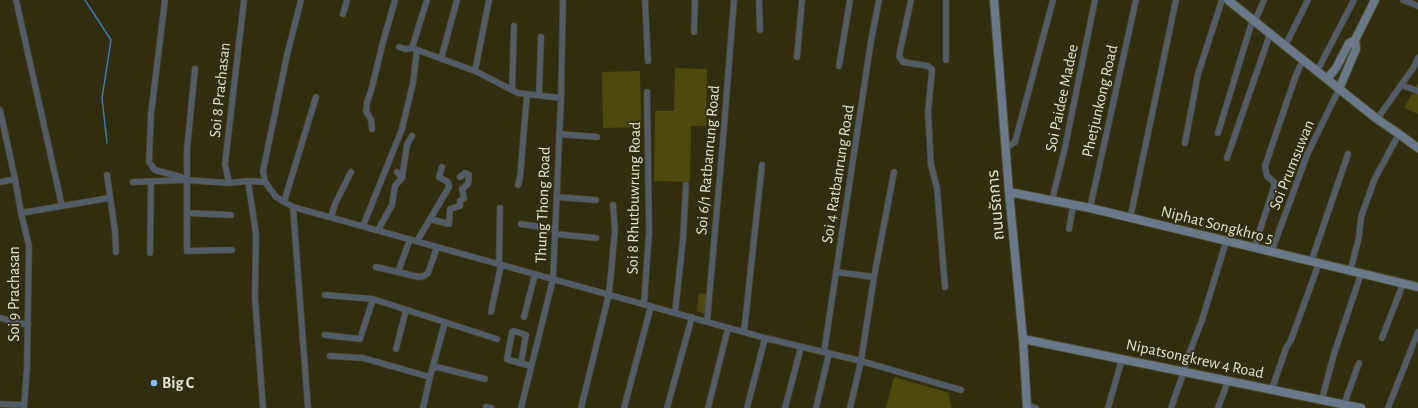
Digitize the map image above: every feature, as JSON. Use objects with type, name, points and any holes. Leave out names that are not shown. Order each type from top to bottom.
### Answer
[{"type":"street","points":[[16,0],[62,206]]},
{"type":"street","points":[[165,0],[151,114],[149,162],[155,170],[181,177],[186,180]]},
{"type":"street","name":"Soi 8 Prachasan","points":[[229,183],[225,164],[244,0]]},
{"type":"street","points":[[301,0],[287,55],[263,171],[265,182],[276,197],[284,202],[293,207],[500,265],[765,338],[861,360],[961,390]]},
{"type":"street","points":[[344,14],[347,0]]},
{"type":"street","points":[[372,129],[371,120],[366,111],[367,102],[395,0]]},
{"type":"street","points":[[363,226],[402,129],[414,83],[415,49],[427,0]]},
{"type":"street","points":[[441,59],[457,0]]},
{"type":"street","points":[[475,71],[489,0]]},
{"type":"street","name":"Thung Thong Road","points":[[520,408],[532,366],[553,279],[561,98],[563,0]]},
{"type":"street","points":[[645,0],[648,61]]},
{"type":"street","points":[[694,32],[695,0]]},
{"type":"street","name":"Soi 6/1 Ratbanrung Road","points":[[707,322],[734,0]]},
{"type":"street","points":[[759,0],[760,30]]},
{"type":"street","points":[[797,57],[802,0]]},
{"type":"street","points":[[839,66],[850,0]]},
{"type":"street","name":"Soi 4 Ratbanrung Road","points":[[816,408],[827,353],[836,272],[871,41],[879,0]]},
{"type":"street","points":[[911,0],[899,56],[903,62],[928,66],[932,71],[928,112],[931,165],[937,188],[945,287]]},
{"type":"street","points":[[946,0],[946,60]]},
{"type":"street","name":"ถนนรัถการ","points":[[994,0],[1009,192],[1023,339],[1027,407]]},
{"type":"street","points":[[1006,148],[1015,142],[1053,0]]},
{"type":"street","name":"Soi Paidee Madee","points":[[1052,200],[1064,152],[1095,0]]},
{"type":"street","name":"Phetjunkong Road","points":[[1090,208],[1136,0]]},
{"type":"street","points":[[1130,218],[1176,0]]},
{"type":"street","points":[[1185,143],[1198,74],[1222,0]]},
{"type":"street","points":[[1228,0],[1377,120],[1418,148]]},
{"type":"street","points":[[1218,134],[1251,25],[1255,21],[1264,0]]},
{"type":"street","points":[[1285,46],[1308,0]]},
{"type":"street","points":[[1317,71],[1354,0]]},
{"type":"street","points":[[1339,89],[1356,49],[1355,40],[1375,0]]},
{"type":"street","points":[[1403,0],[1418,6]]},
{"type":"street","points":[[512,90],[514,26]]},
{"type":"street","points":[[1228,158],[1270,34]]},
{"type":"street","points":[[539,95],[541,36]]},
{"type":"street","points":[[1327,79],[1336,68],[1349,43],[1355,40]]},
{"type":"street","points":[[399,47],[405,50],[415,49],[475,71],[518,93],[561,98]]},
{"type":"street","points":[[1377,120],[1414,67],[1418,58]]},
{"type":"street","points":[[1254,248],[1274,187],[1274,182],[1267,176],[1266,166],[1296,74],[1303,60]]},
{"type":"street","points":[[195,69],[187,149],[187,251],[232,250]]},
{"type":"street","points":[[1401,85],[1418,91]]},
{"type":"street","name":"Soi Prumsuwan","points":[[1271,253],[1307,155],[1339,89]]},
{"type":"street","name":"Soi 8 Rhutbuwrung Road","points":[[644,304],[649,232],[648,92]]},
{"type":"street","points":[[518,185],[520,178],[527,94]]},
{"type":"street","points":[[284,202],[316,97]]},
{"type":"street","name":"Soi 9 Prachasan","points":[[0,110],[29,246],[27,367],[24,407]]},
{"type":"street","points":[[559,134],[598,136]]},
{"type":"street","points":[[1350,272],[1359,237],[1361,217],[1375,178],[1399,134]]},
{"type":"street","points":[[378,230],[392,205],[395,186],[402,178],[407,145],[412,136]]},
{"type":"street","points":[[1311,262],[1348,154]]},
{"type":"street","points":[[744,332],[762,165]]},
{"type":"street","points":[[417,241],[449,187],[448,182],[439,177],[442,167]]},
{"type":"street","points":[[331,218],[335,204],[351,172]]},
{"type":"street","points":[[397,172],[402,178]]},
{"type":"street","points":[[850,408],[861,360],[874,276],[894,172]]},
{"type":"street","points":[[430,219],[449,224],[450,209],[460,206],[460,201],[464,198],[462,189],[468,184],[470,176],[465,173],[460,177]]},
{"type":"street","points":[[107,175],[109,198],[115,231],[116,252]]},
{"type":"street","points":[[0,182],[15,179]]},
{"type":"street","points":[[133,182],[186,180],[229,183],[248,181],[265,182]]},
{"type":"street","points":[[248,181],[256,234],[255,298],[263,408]]},
{"type":"street","points":[[150,253],[151,182]]},
{"type":"street","points":[[675,313],[683,239],[686,185]]},
{"type":"street","name":"Niphat Songkhro 5","points":[[1009,192],[1052,200],[1073,206],[1090,208],[1418,288]]},
{"type":"street","points":[[557,197],[596,200]]},
{"type":"street","points":[[21,213],[109,198]]},
{"type":"street","points":[[581,408],[609,294],[615,230],[612,205]]},
{"type":"street","points":[[1069,230],[1073,206]]},
{"type":"street","points":[[293,207],[308,408]]},
{"type":"street","points":[[491,312],[500,265],[500,208]]},
{"type":"street","points":[[187,213],[231,215]]},
{"type":"street","points":[[521,224],[555,232],[596,238]]},
{"type":"street","points":[[398,272],[410,239]]},
{"type":"street","points":[[1171,408],[1202,320],[1226,242]]},
{"type":"street","points":[[376,267],[419,277],[424,276],[428,273],[437,247]]},
{"type":"street","points":[[1272,389],[1286,348],[1291,340],[1319,263]]},
{"type":"street","points":[[836,272],[874,276]]},
{"type":"street","points":[[524,316],[535,274]]},
{"type":"street","points":[[1322,399],[1334,354],[1361,274]]},
{"type":"street","points":[[1382,338],[1403,284]]},
{"type":"street","points":[[325,295],[373,299],[497,339]]},
{"type":"street","points":[[326,335],[360,339],[373,299]]},
{"type":"street","points":[[624,408],[651,306]]},
{"type":"street","points":[[396,349],[406,310]]},
{"type":"street","points":[[667,408],[692,317]]},
{"type":"street","points":[[0,318],[28,325]]},
{"type":"street","points":[[423,408],[445,322]]},
{"type":"street","points":[[708,408],[728,328]]},
{"type":"street","points":[[521,363],[526,343],[526,335],[514,331],[512,332],[506,357],[509,360],[532,366]]},
{"type":"street","points":[[1388,408],[1418,332]]},
{"type":"street","points":[[747,408],[765,338]]},
{"type":"street","name":"Nipatsongkrew 4 Road","points":[[1023,339],[1361,408]]},
{"type":"street","points":[[785,408],[801,347]]},
{"type":"street","points":[[330,356],[363,358],[430,377]]},
{"type":"street","points":[[1108,408],[1122,359]]},
{"type":"street","points":[[1344,404],[1359,364]]},
{"type":"street","points":[[433,366],[485,379]]},
{"type":"street","points":[[1218,408],[1228,381]]},
{"type":"street","points":[[0,404],[24,407]]},
{"type":"street","points":[[1027,407],[1036,408]]},
{"type":"shaded area","points":[[675,68],[707,69],[706,126],[691,126],[690,182],[654,181],[655,111],[674,111]]},
{"type":"shaded area","points":[[640,71],[641,127],[603,128],[602,72]]},
{"type":"shaded area","points":[[1418,83],[1418,114],[1404,108]]},
{"type":"shaded area","points":[[699,293],[708,295],[706,315],[697,311]]},
{"type":"shaded area","points":[[894,377],[949,393],[951,408],[886,408]]},
{"type":"waterway","points":[[85,0],[111,40],[102,98],[107,143]]},
{"type":"place","name":"Big C","points":[[154,383]]}]
